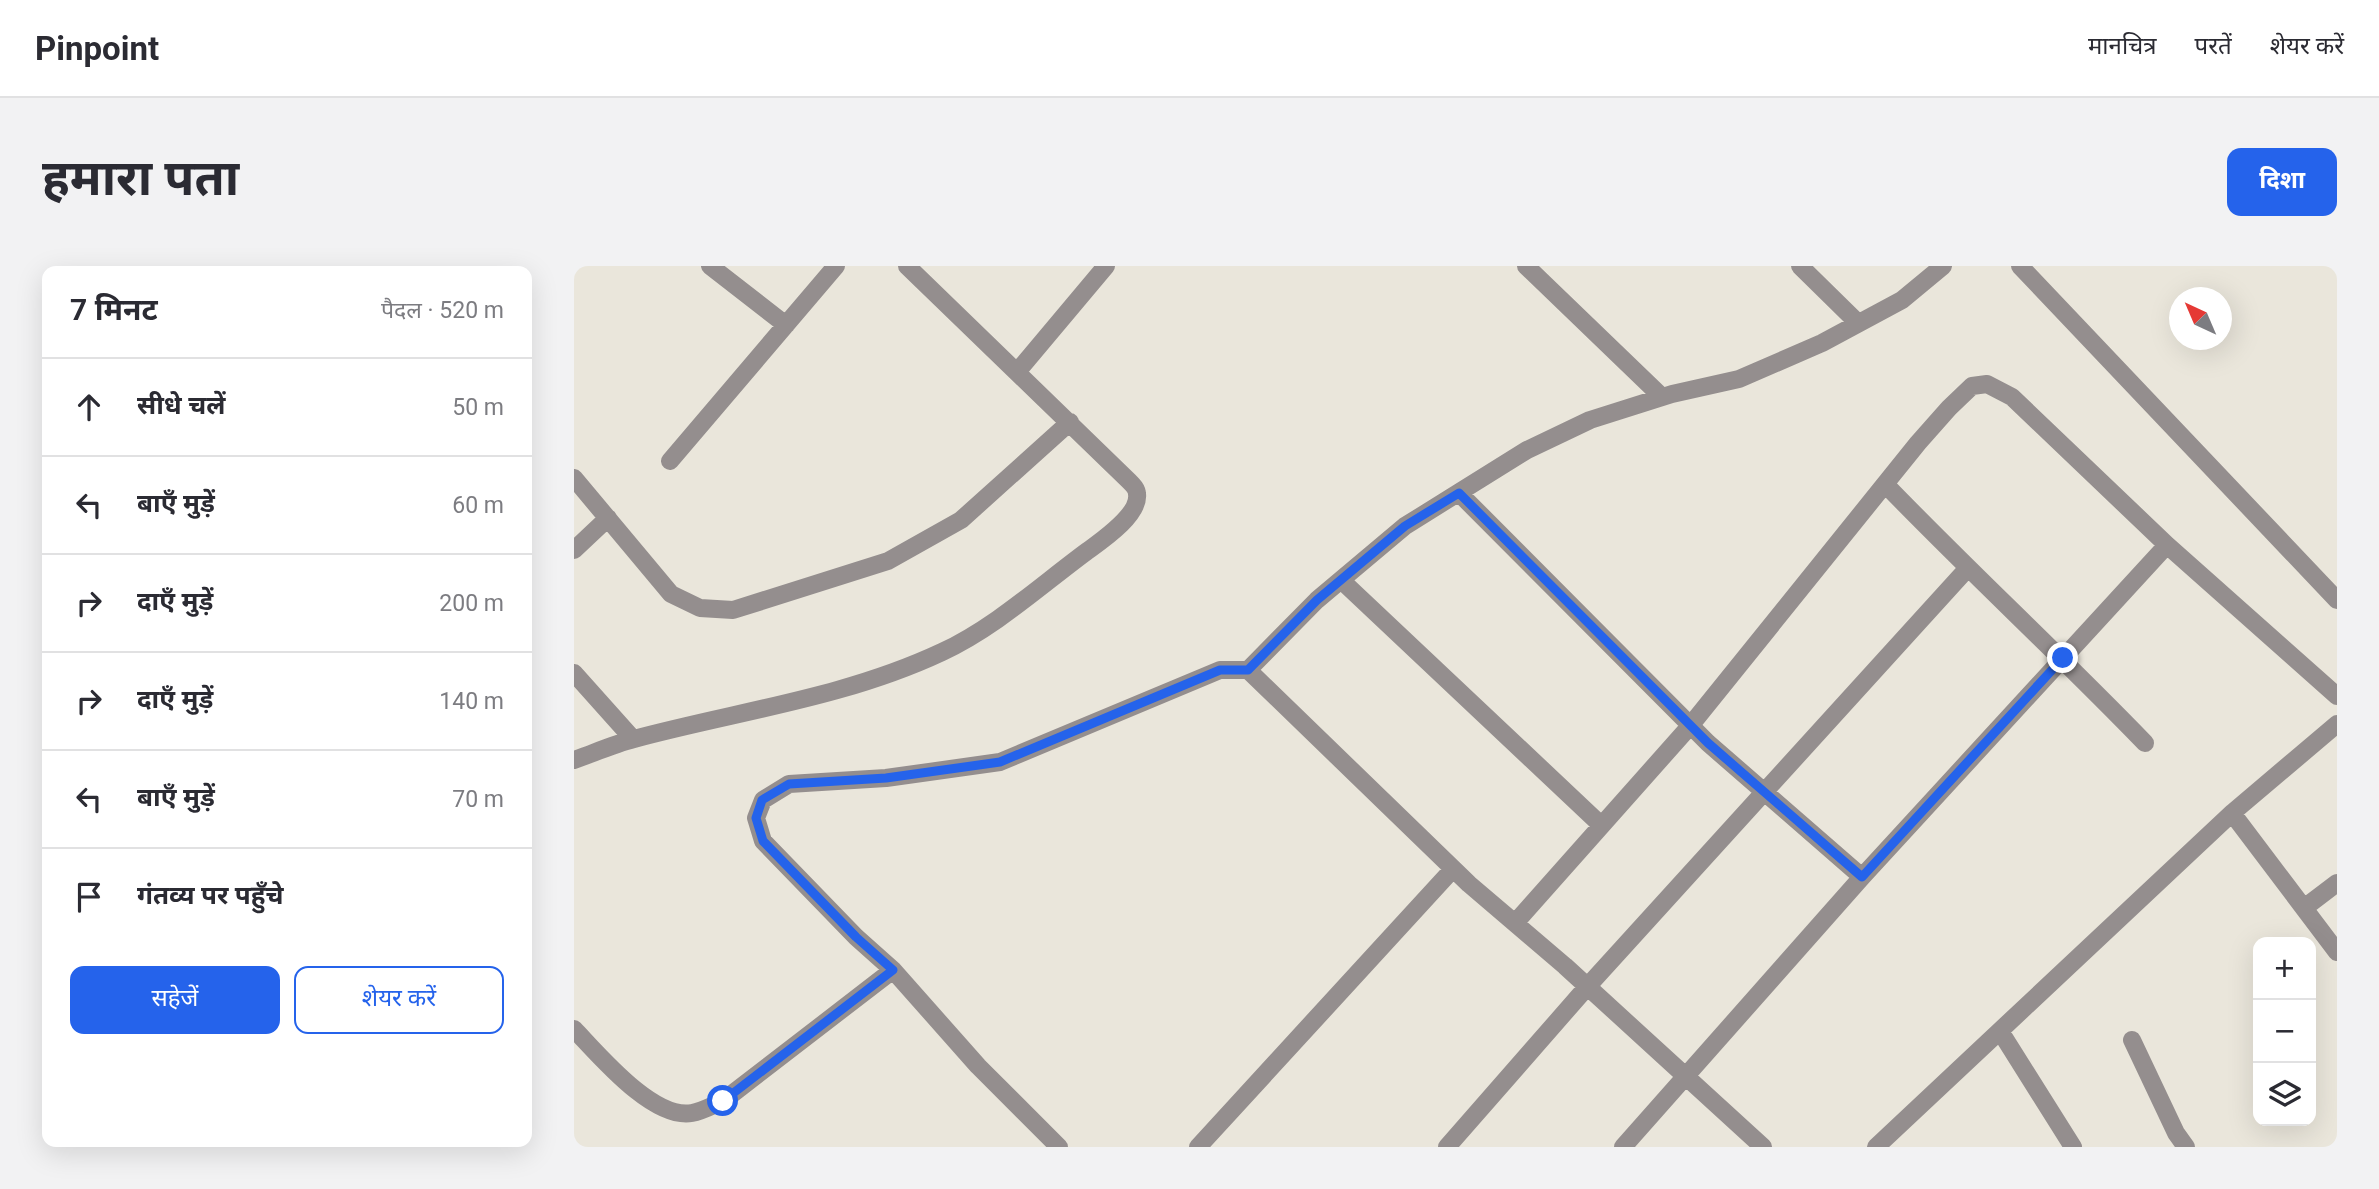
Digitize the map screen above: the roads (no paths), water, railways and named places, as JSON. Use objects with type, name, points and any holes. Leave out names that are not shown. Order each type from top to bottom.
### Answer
[{"type":"street","points":[[710,266],[786,325]]},
{"type":"street","points":[[670,461],[836,266]]},
{"type":"street","points":[[574,760],[633,739],[772,708],[867,682],[943,652],[986,627],[1108,535],[1137,503],[1136,489],[1129,481],[907,266]]},
{"type":"street","points":[[1017,372],[1106,266]]},
{"type":"street","points":[[1526,266],[1662,397]]},
{"type":"street","points":[[1800,266],[1858,323]]},
{"type":"street","points":[[1248,670],[1317,600],[1405,526],[1527,450],[1590,420],[1662,397],[1739,379],[1822,343],[1902,300],[1943,266]]},
{"type":"street","points":[[2020,266],[2337,600]]},
{"type":"street","points":[[1515,923],[1690,726],[1885,484],[1949,408],[1972,386],[1987,384],[2012,397],[2167,545],[2337,696]]},
{"type":"street","points":[[574,478],[671,594],[700,608],[733,610],[888,561],[961,520],[1070,422]]},
{"type":"street","points":[[1885,484],[1968,569],[2063,658],[2145,743]]},
{"type":"street","points":[[1459,493],[1690,726],[1862,877]]},
{"type":"street","points":[[574,550],[608,518]]},
{"type":"street","points":[[1623,1147],[1862,877],[2167,545]]},
{"type":"street","points":[[1447,1147],[1587,987],[1968,569]]},
{"type":"street","points":[[1341,580],[1601,825]]},
{"type":"street","points":[[1059,1147],[978,1066],[893,970],[856,937],[763,841],[756,818],[762,800],[789,784],[886,778],[1000,762],[1220,670],[1248,670],[1453,869],[1763,1147]]},
{"type":"street","points":[[574,673],[633,739]]},
{"type":"street","points":[[1875,1147],[2232,813],[2337,724]]},
{"type":"street","points":[[2232,813],[2337,952]]},
{"type":"street","points":[[1198,1147],[1453,869]]},
{"type":"street","points":[[2304,908],[2337,883]]},
{"type":"street","points":[[574,1030],[631,1087],[662,1107],[690,1113],[723,1101],[893,970]]},
{"type":"street","points":[[2000,1031],[2073,1147]]},
{"type":"street","points":[[2132,1040],[2176,1133],[2186,1147]]}]
